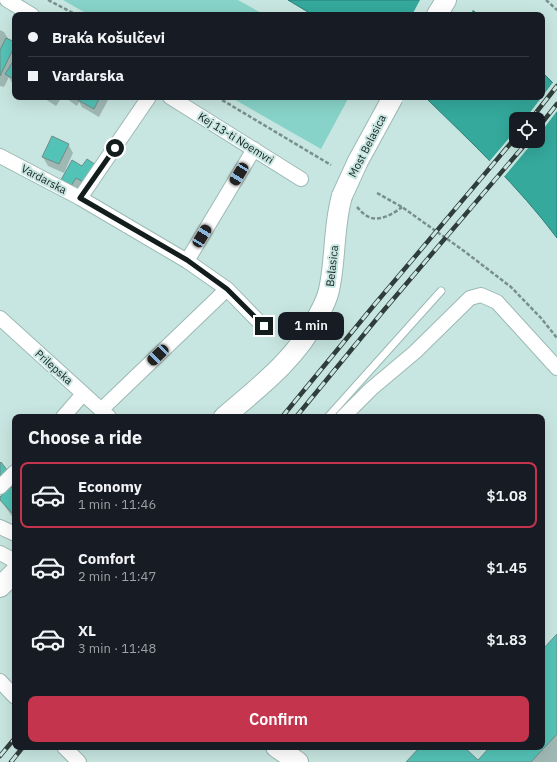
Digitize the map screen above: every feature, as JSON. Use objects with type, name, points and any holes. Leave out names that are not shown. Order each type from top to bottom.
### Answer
[{"type":"street","points":[[6,0],[27,12]]},
{"type":"street","points":[[439,12],[446,0]]},
{"type":"street","points":[[80,198],[147,100]]},
{"type":"street","name":"Kej 13-ti Noemvri","points":[[175,100],[301,179]]},
{"type":"street","name":"Most Belasica","points":[[350,202],[358,161],[391,100]]},
{"type":"street","points":[[187,260],[254,149]]},
{"type":"street","name":"Vardarska","points":[[0,156],[80,198],[187,260],[227,289],[264,326]]},
{"type":"street","name":"Belasica","points":[[228,414],[280,369],[296,352],[311,329],[326,301],[330,289],[336,232],[350,202]]},
{"type":"street","points":[[105,414],[227,289]]},
{"type":"street","points":[[346,414],[470,298],[482,295],[497,302],[557,368]]},
{"type":"street","name":"Prilepska","points":[[0,318],[105,414]]},
{"type":"street","points":[[66,414],[83,394]]},
{"type":"street","points":[[0,487],[12,475]]},
{"type":"street","points":[[0,527],[12,533]]},
{"type":"street","points":[[0,552],[12,559]]},
{"type":"street","points":[[0,569],[12,566]]},
{"type":"street","points":[[0,587],[12,575]]},
{"type":"street","points":[[0,681],[12,694]]},
{"type":"street","points":[[67,750],[79,762]]},
{"type":"street","points":[[280,750],[298,762]]},
{"type":"lane","points":[[331,414],[441,291]]},
{"type":"path","points":[[48,0],[71,12]]},
{"type":"path","points":[[546,0],[557,10]]},
{"type":"path","points":[[222,100],[331,165]]},
{"type":"path","points":[[377,193],[402,207],[464,251],[511,287],[541,318],[557,338]]},
{"type":"path","points":[[350,202],[367,216],[378,218],[392,215],[402,207]]},
{"type":"path","points":[[334,337],[340,314]]},
{"type":"shaded area","points":[[63,0],[238,0],[260,12],[84,12]]},
{"type":"shaded area","points":[[288,0],[459,0],[475,12],[308,12]]},
{"type":"shaded area","points":[[545,75],[557,87],[557,238],[510,182],[428,100],[545,100]]},
{"type":"shaded area","points":[[235,100],[347,100],[321,149]]},
{"type":"pier","points":[[420,0],[463,0],[474,8],[472,12],[414,12]]},
{"type":"pier","points":[[554,81],[557,84],[557,111],[545,127],[545,112],[530,112],[540,100],[545,100],[545,93]]},
{"type":"pier","points":[[509,138],[509,148],[528,148],[503,178],[488,163]]},
{"type":"building","points":[[6,38],[12,41],[12,51],[0,76],[0,50]]},
{"type":"building","points":[[12,63],[12,78],[5,74]]},
{"type":"building","points":[[78,100],[98,100],[94,109]]},
{"type":"building","points":[[52,136],[69,144],[59,164],[42,157]]},
{"type":"building","points":[[87,159],[96,165],[85,183],[76,178],[71,186],[61,180],[72,160],[82,166]]},
{"type":"building","points":[[1,462],[10,474],[0,481],[0,463]]},
{"type":"building","points":[[11,487],[12,488],[12,513],[0,500],[0,497]]},
{"type":"building","points":[[557,634],[557,734],[545,747],[545,647]]},
{"type":"building","points":[[417,750],[467,750],[478,760],[487,750],[542,750],[531,762],[406,762]]},
{"type":"railway","points":[[537,112],[557,86]]},
{"type":"railway","points":[[545,119],[557,104]]},
{"type":"railway","points":[[284,414],[509,145]]},
{"type":"railway","points":[[298,414],[384,310],[522,148]]},
{"type":"railway","points":[[0,756],[12,742]]},
{"type":"railway","points":[[11,762],[21,750]]},
{"type":"route","points":[[115,148],[80,198],[187,260],[227,289],[264,326]]}]
